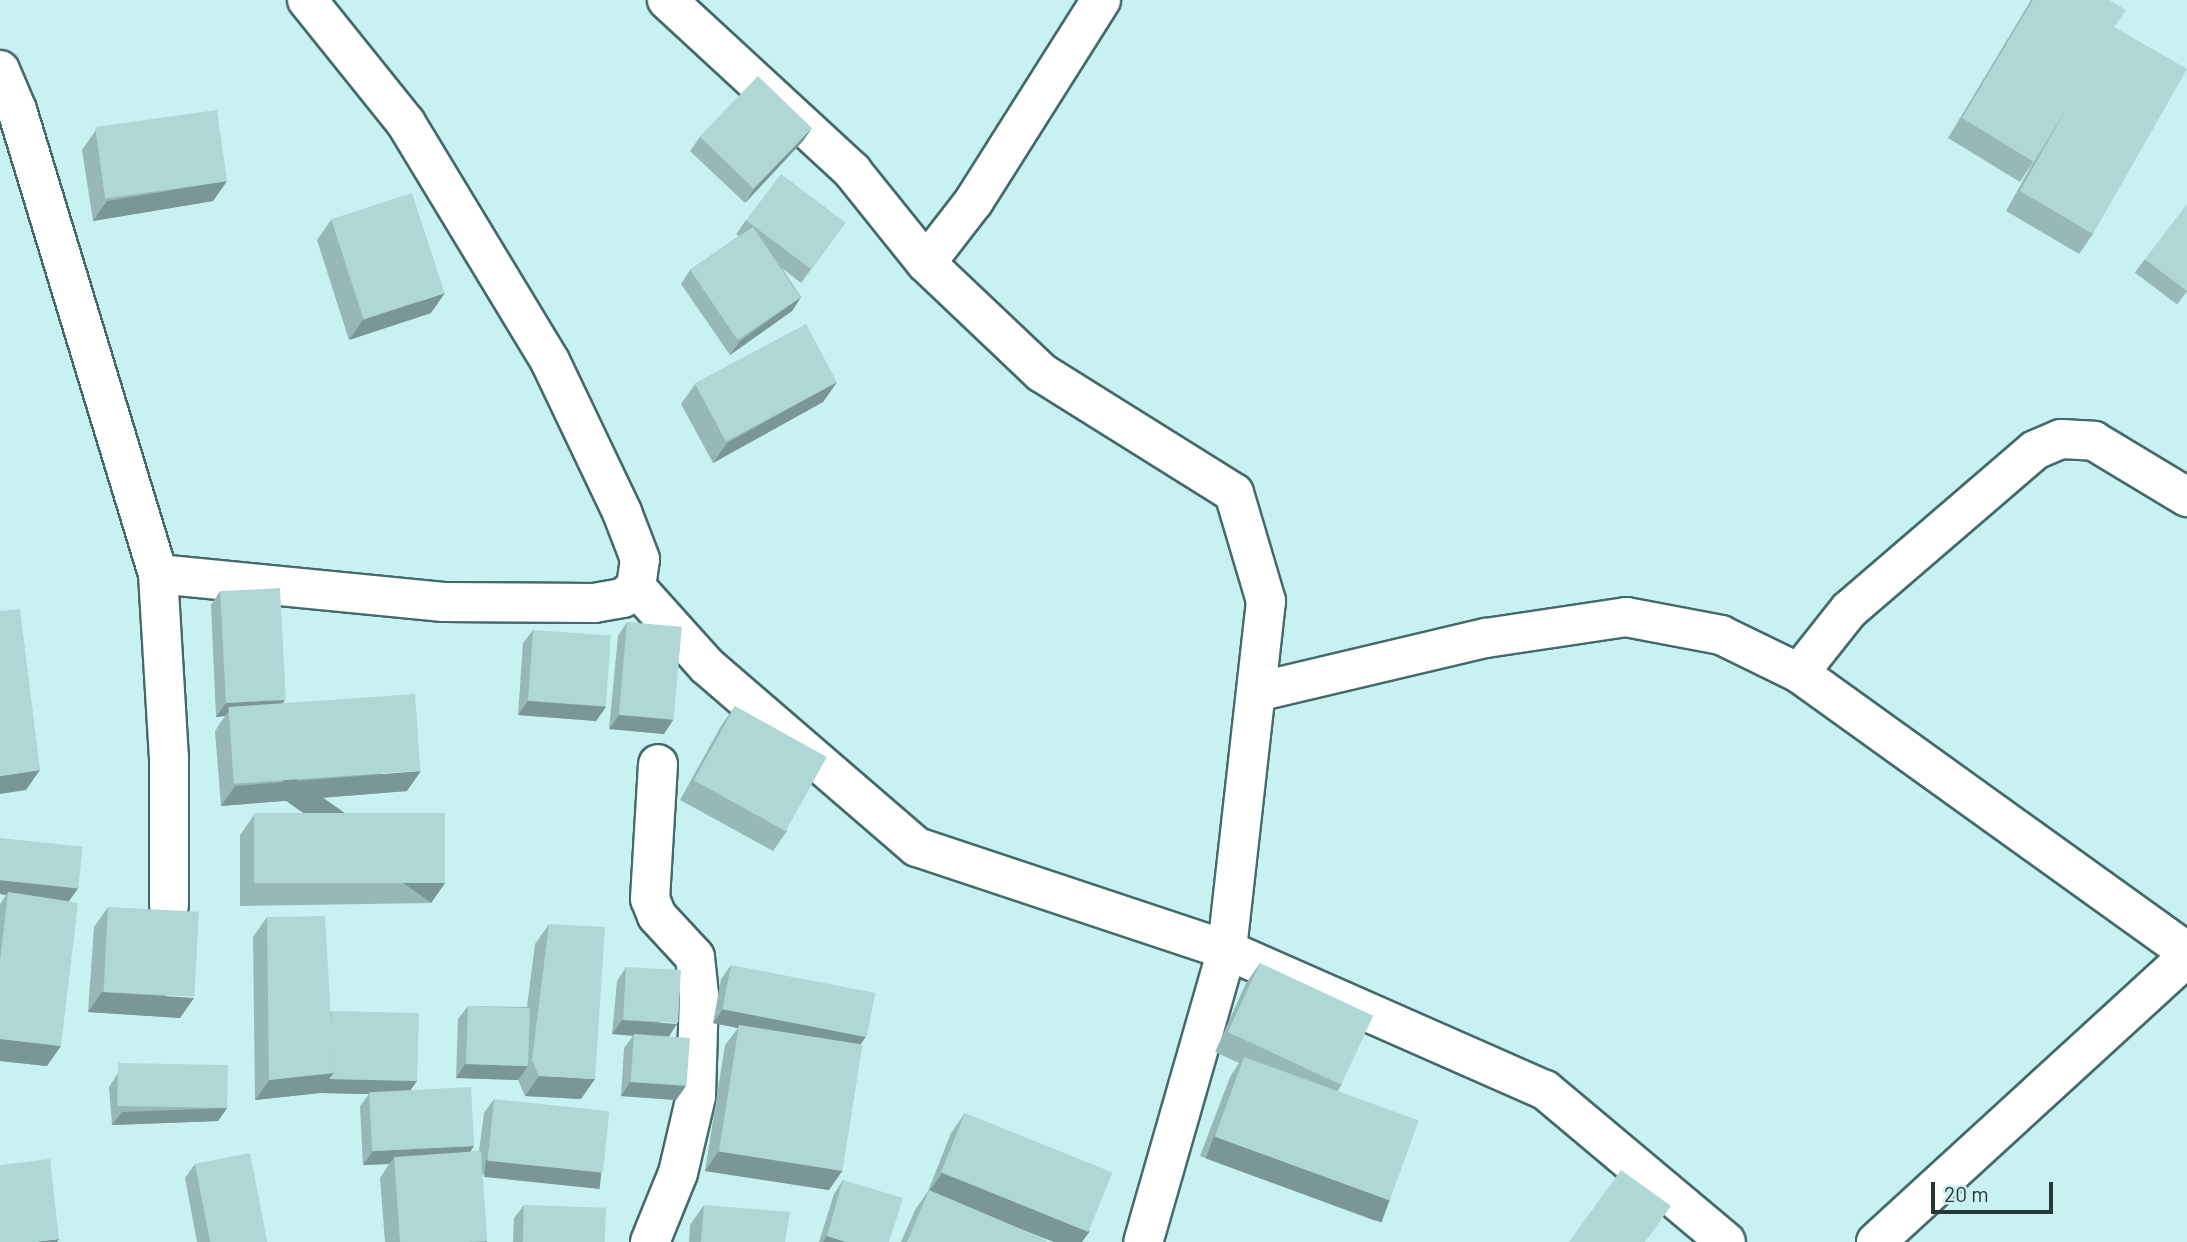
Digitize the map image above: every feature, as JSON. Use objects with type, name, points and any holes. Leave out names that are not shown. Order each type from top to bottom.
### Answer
[{"type":"street","points":[[158,575],[444,602],[594,603],[624,598],[636,587],[639,559],[622,512],[550,361],[406,123],[307,0]]},
{"type":"street","points":[[667,0],[852,171],[926,263],[1042,373],[1234,494],[1266,601],[1227,950],[1143,1242]]},
{"type":"street","points":[[926,263],[974,201],[1101,0]]},
{"type":"street","points":[[0,70],[18,110],[158,575],[169,757],[169,905]]},
{"type":"street","points":[[1799,673],[1849,610],[2035,450],[2060,439],[2094,441],[2187,497]]},
{"type":"street","points":[[636,587],[708,666],[917,847],[1227,950],[1545,1090],[1726,1242]]},
{"type":"street","points":[[1256,692],[1486,638],[1626,617],[1721,635],[1799,673],[2187,952]]},
{"type":"street","points":[[650,1242],[678,1173],[696,1096],[699,995],[695,957],[657,916],[650,899],[658,764]]},
{"type":"street","points":[[1876,1242],[2187,957]]},
{"type":"building","points":[[2033,0],[2109,0],[2126,10],[2114,27],[2187,69],[2093,234],[2020,191],[2068,106],[2034,162],[1962,118]]},
{"type":"building","points":[[758,76],[812,128],[754,189],[700,136]]},
{"type":"building","points":[[217,110],[227,181],[105,198],[95,127]]},
{"type":"building","points":[[781,174],[846,223],[811,269],[746,220]]},
{"type":"building","points":[[412,193],[444,293],[364,319],[331,219]]},
{"type":"building","points":[[2187,204],[2187,291],[2145,259]]},
{"type":"building","points":[[753,227],[801,297],[738,340],[690,269]]},
{"type":"building","points":[[806,324],[837,382],[726,441],[695,383]]},
{"type":"building","points":[[280,588],[286,700],[226,703],[220,591]]},
{"type":"building","points":[[20,609],[40,770],[0,776],[0,611]]},
{"type":"building","points":[[627,622],[682,627],[674,719],[619,715]]},
{"type":"building","points":[[533,630],[611,635],[606,706],[528,701]]},
{"type":"building","points":[[415,694],[420,771],[234,784],[228,707]]},
{"type":"building","points":[[735,706],[827,757],[786,831],[694,780]]},
{"type":"building","points":[[254,813],[445,813],[445,883],[254,883]]},
{"type":"building","points":[[0,838],[83,847],[78,888],[0,880]]},
{"type":"building","points":[[8,892],[78,903],[61,1046],[0,1039],[0,961]]},
{"type":"building","points":[[108,907],[199,912],[194,997],[104,992]]},
{"type":"building","points":[[325,916],[334,1073],[269,1080],[267,917]]},
{"type":"building","points":[[549,924],[605,927],[595,1079],[539,1076],[532,1060]]},
{"type":"building","points":[[1260,963],[1373,1016],[1341,1085],[1228,1032]]},
{"type":"building","points":[[731,965],[875,993],[867,1037],[722,1009]]},
{"type":"building","points":[[626,967],[681,970],[678,1023],[623,1020]]},
{"type":"building","points":[[468,1006],[530,1008],[528,1066],[466,1064]]},
{"type":"building","points":[[332,1011],[419,1013],[417,1081],[329,1079],[334,1073]]},
{"type":"building","points":[[739,1025],[862,1045],[842,1171],[719,1151]]},
{"type":"building","points":[[634,1034],[690,1038],[687,1086],[631,1082]]},
{"type":"building","points":[[1244,1057],[1419,1121],[1390,1200],[1215,1137]]},
{"type":"building","points":[[118,1063],[228,1065],[227,1108],[117,1106]]},
{"type":"building","points":[[471,1087],[474,1146],[372,1151],[369,1092]]},
{"type":"building","points":[[494,1099],[609,1111],[603,1173],[488,1161]]},
{"type":"building","points":[[965,1113],[1112,1173],[1088,1232],[941,1172]]},
{"type":"building","points":[[481,1151],[487,1241],[400,1242],[394,1157]]},
{"type":"building","points":[[250,1153],[267,1242],[210,1242],[195,1164]]},
{"type":"building","points":[[50,1159],[59,1239],[0,1242],[0,1165]]},
{"type":"building","points":[[1621,1170],[1671,1206],[1645,1242],[1569,1242]]},
{"type":"building","points":[[843,1180],[903,1198],[889,1242],[846,1242],[827,1236]]},
{"type":"building","points":[[929,1190],[1047,1240],[907,1242]]},
{"type":"building","points":[[524,1205],[606,1208],[605,1242],[523,1242]]},
{"type":"building","points":[[704,1205],[790,1212],[785,1242],[701,1242]]}]
